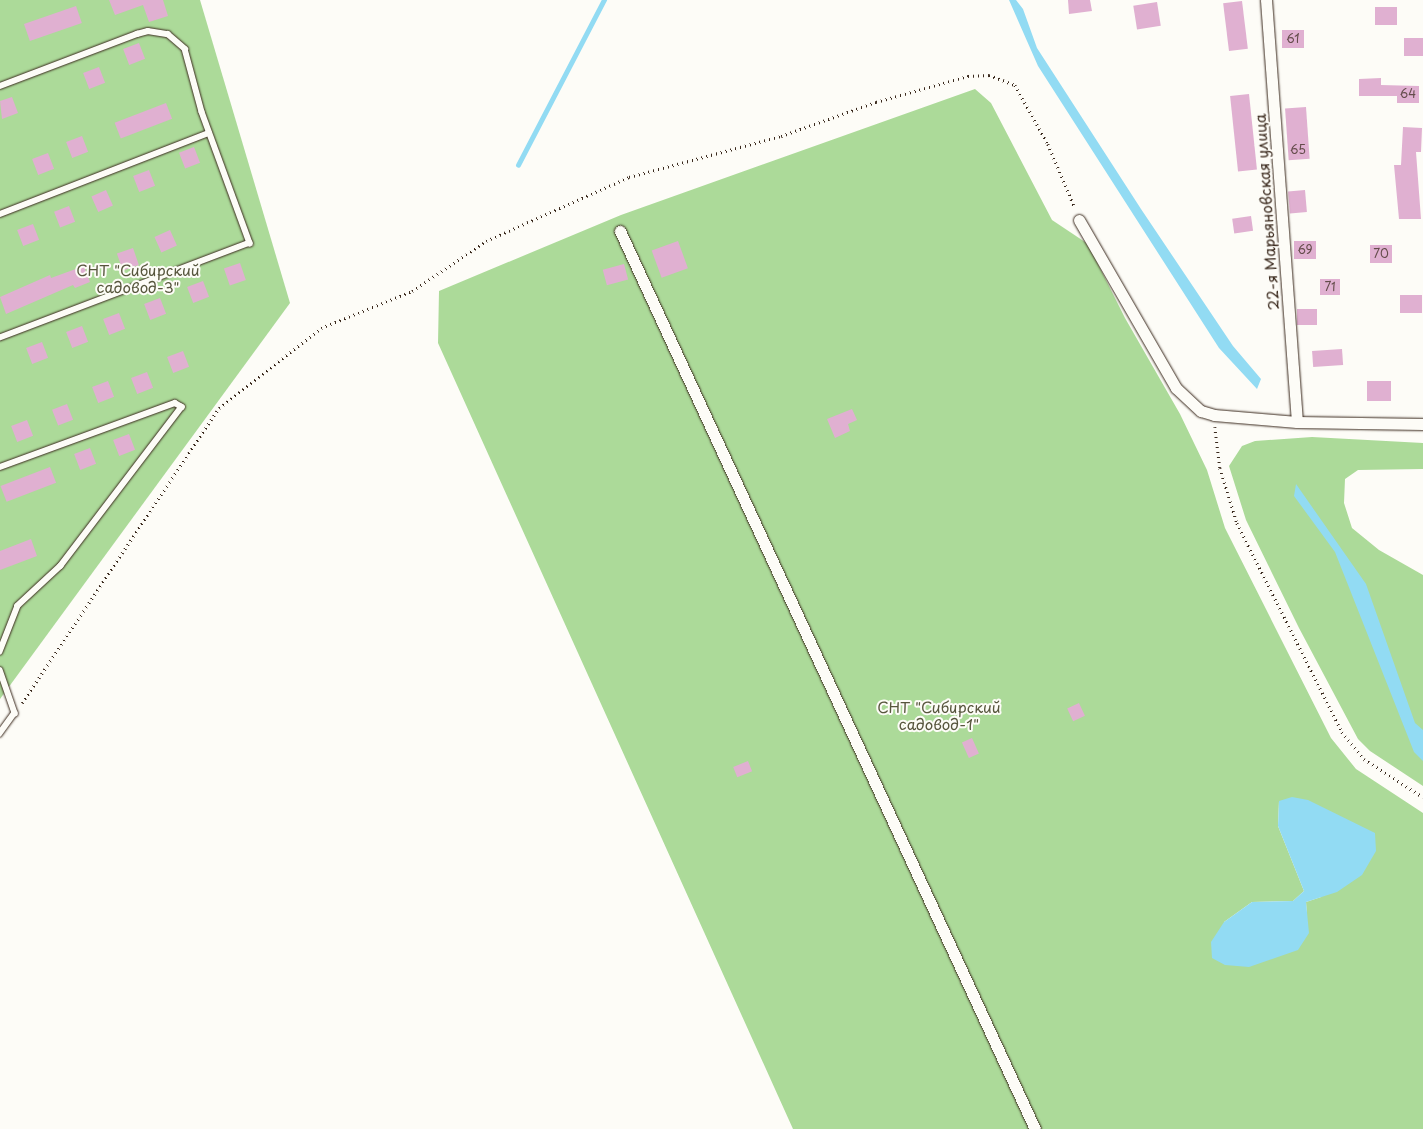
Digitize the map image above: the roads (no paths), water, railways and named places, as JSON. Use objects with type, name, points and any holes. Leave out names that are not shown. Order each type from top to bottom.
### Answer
[{"type":"street","name":"22-я Марьяновская улица","points":[[1266,0],[1297,422]]},
{"type":"street","points":[[1080,220],[1176,388],[1201,411],[1214,415],[1297,422],[1423,424]]},
{"type":"street","points":[[620,231],[1035,1129]]},
{"type":"lane","points":[[0,86],[137,34],[148,31],[168,34],[185,49],[209,133],[250,243],[0,338]]},
{"type":"lane","points":[[0,214],[209,133]]},
{"type":"lane","points":[[0,467],[175,403],[182,407],[61,566],[18,606],[0,652]]},
{"type":"lane","points":[[0,670],[15,713],[0,734]]},
{"type":"water","points":[[1009,0],[1016,0],[1023,9],[1037,48],[1141,209],[1233,346],[1261,379],[1257,389],[1219,348],[1038,66]]},
{"type":"water","points":[[1296,484],[1366,584],[1415,723],[1423,730],[1423,761],[1414,752],[1335,552],[1294,496]]},
{"type":"water","points":[[1292,797],[1308,800],[1375,833],[1376,851],[1362,875],[1337,892],[1306,902],[1309,933],[1298,950],[1249,967],[1225,965],[1212,958],[1211,942],[1224,922],[1252,902],[1293,901],[1304,891],[1278,826],[1279,801]]},
{"type":"waterway","points":[[518,165],[604,0]]},
{"type":"park label","name":"СНТ \"Сибирский садовод-3\"","points":[[138,278]]},
{"type":"park label","name":"СНТ \"Сибирский садовод-1\"","points":[[939,714]]}]
